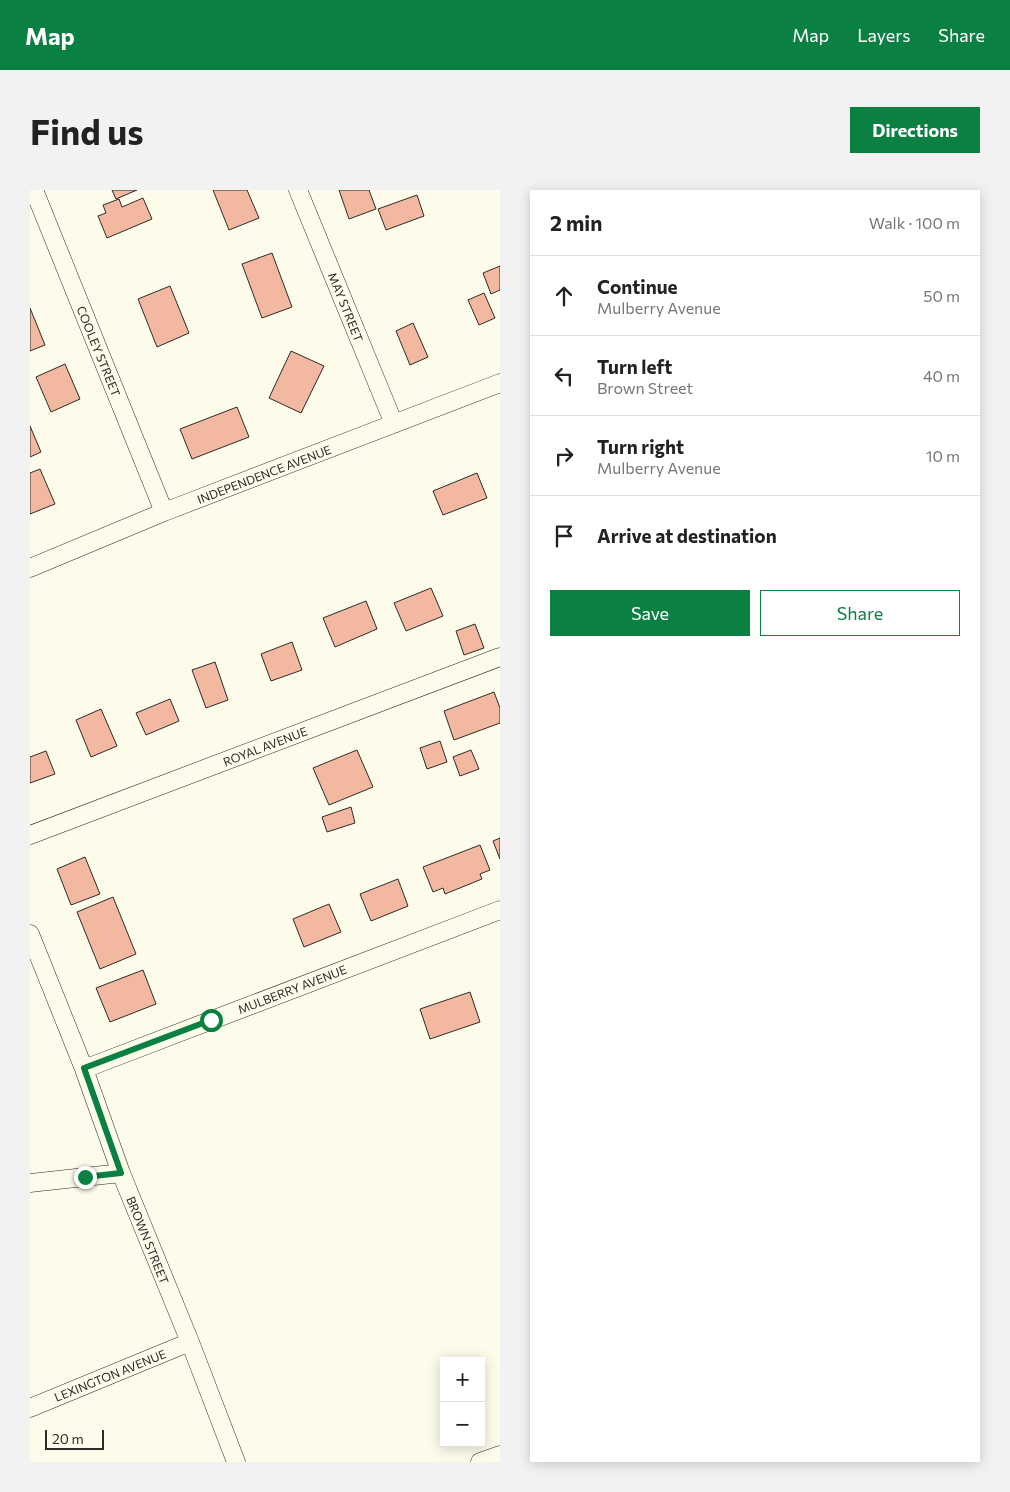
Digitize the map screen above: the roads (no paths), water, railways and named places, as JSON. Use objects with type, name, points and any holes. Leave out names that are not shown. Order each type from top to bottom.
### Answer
[{"type":"street","name":"COOLEY STREET","points":[[34,190],[164,512]]},
{"type":"street","name":"MAY STREET","points":[[298,190],[394,424]]},
{"type":"street","name":"INDEPENDENCE AVENUE","points":[[30,568],[164,512],[500,383]]},
{"type":"street","name":"ROYAL AVENUE","points":[[30,835],[500,657]]},
{"type":"street","name":"MULBERRY AVENUE","points":[[84,1068],[500,910]]},
{"type":"street","name":"BROWN STREET","points":[[30,934],[84,1068],[121,1173],[190,1342],[236,1462]]},
{"type":"street","points":[[30,1183],[121,1173]]},
{"type":"street","name":"LEXINGTON AVENUE","points":[[30,1408],[190,1342]]},
{"type":"street","points":[[480,1462],[500,1455]]}]
